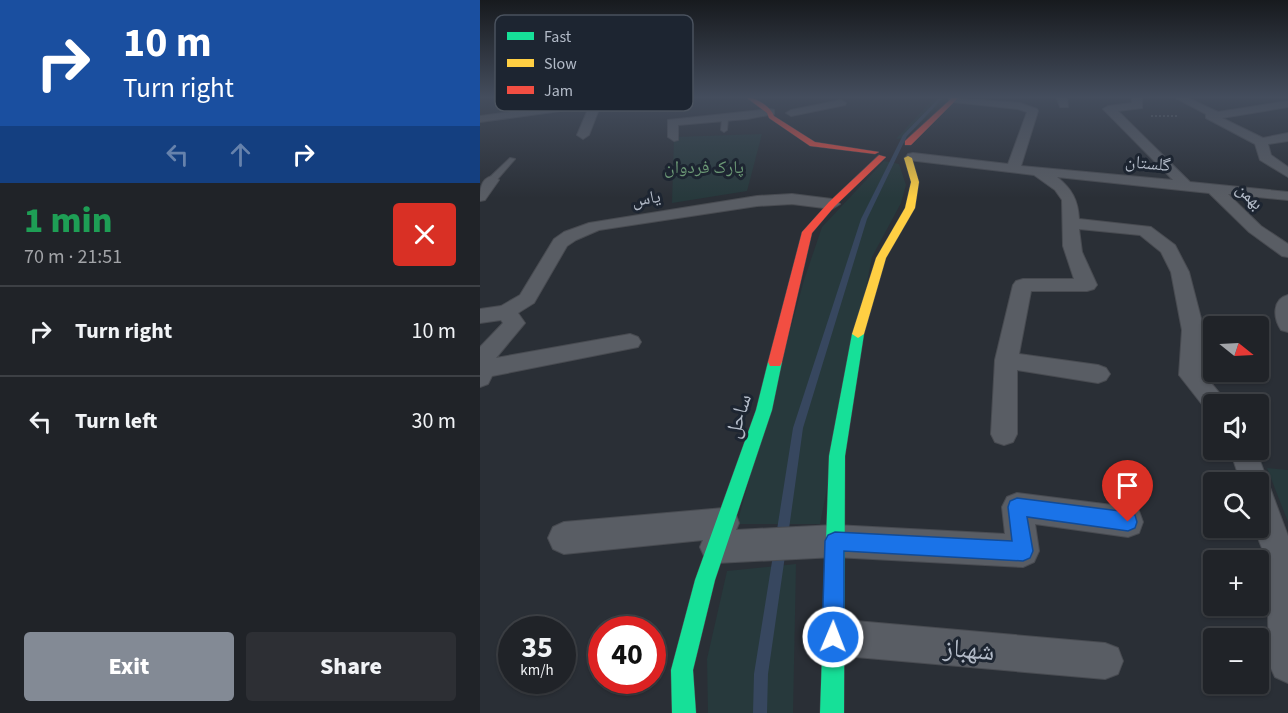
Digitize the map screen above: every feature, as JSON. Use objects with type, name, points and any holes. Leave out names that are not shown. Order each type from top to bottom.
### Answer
[{"type":"street","points":[[583,135],[585,131]]},
{"type":"street","points":[[673,131],[674,137]]},
{"type":"street","points":[[791,131],[813,144],[896,150]]},
{"type":"street","points":[[822,131],[896,150],[915,182],[910,208],[881,258],[856,339],[837,456],[832,713]]},
{"type":"street","name":"ساحل","points":[[684,713],[682,670],[705,580],[764,410],[791,289],[807,232],[832,204],[917,131]]},
{"type":"street","points":[[1014,169],[1026,131]]},
{"type":"street","points":[[1133,131],[1186,186]]},
{"type":"street","points":[[1241,131],[1261,142],[1288,137]]},
{"type":"street","points":[[1261,142],[1265,157],[1288,173]]},
{"type":"street","name":"گلستان","points":[[896,150],[954,163],[968,162],[1014,169],[1288,196]]},
{"type":"street","points":[[1004,434],[1006,360],[1023,285],[1087,285],[1071,244],[1071,203],[1066,190],[1035,171]]},
{"type":"street","points":[[480,197],[486,181]]},
{"type":"street","name":"بهمن","points":[[1214,189],[1255,229],[1288,252]]},
{"type":"street","name":"یاس","points":[[506,312],[527,299],[560,243],[570,236],[595,226],[757,201],[792,200],[832,204]]},
{"type":"street","points":[[1071,223],[1145,230],[1169,249],[1180,272],[1193,330],[1191,375],[1207,394]]},
{"type":"street","points":[[1288,301],[1286,302],[1288,325]]},
{"type":"street","points":[[480,316],[506,312],[515,323],[482,359],[481,375],[630,342]]},
{"type":"street","points":[[1006,360],[1098,374]]},
{"type":"street","points":[[564,538],[720,535],[1023,551],[1017,507],[1128,522]]},
{"type":"street","points":[[1269,527],[1274,542],[1286,560],[1288,664]]},
{"type":"street","name":"شهباز","points":[[833,637],[1105,661]]},
{"type":"lane","points":[[486,181],[512,159]]},
{"type":"green space","points":[[903,131],[912,131],[905,138],[896,139]]},
{"type":"green space","name":"پارک فردوان","points":[[762,134],[747,191],[672,203],[674,137]]},
{"type":"green space","points":[[884,161],[899,164],[906,185],[901,203],[872,257],[820,524],[737,524],[804,280],[822,227]]},
{"type":"green space","points":[[1267,468],[1288,470],[1288,522],[1269,472]]},
{"type":"green space","points":[[796,564],[793,713],[708,713],[707,659],[727,571]]},
{"type":"waterway","points":[[782,536],[798,428],[864,219],[909,131]]},
{"type":"waterway","points":[[760,713],[761,674],[780,549]]},
{"type":"traffic: fast","points":[[832,713],[837,456],[858,334]]},
{"type":"traffic: fast","points":[[684,713],[682,670],[705,580],[764,410],[775,362]]},
{"type":"traffic: slow","points":[[858,334],[881,258],[910,208],[915,182],[908,158]]},
{"type":"traffic: jam","points":[[793,131],[813,144],[875,152]]},
{"type":"traffic: jam","points":[[908,143],[920,131]]},
{"type":"traffic: jam","points":[[775,362],[807,232],[832,204],[882,157]]},
{"type":"route","points":[[833,637],[835,541],[1023,551],[1017,507],[1128,522]]}]
